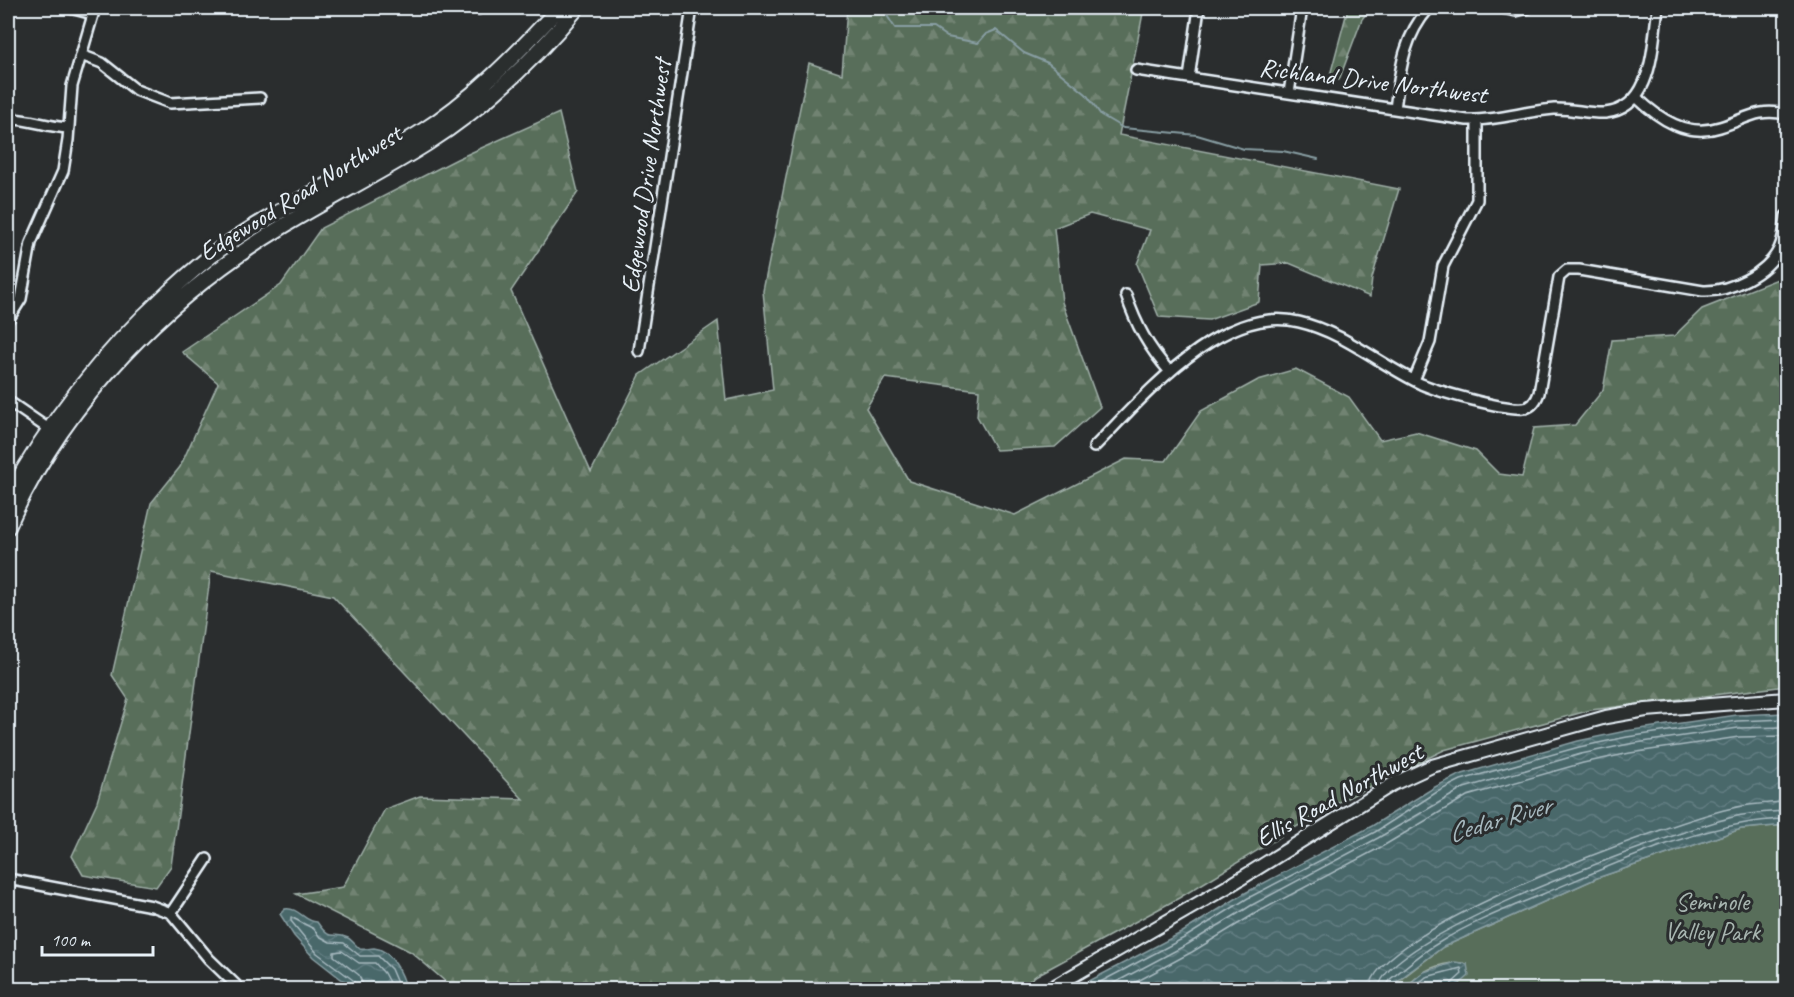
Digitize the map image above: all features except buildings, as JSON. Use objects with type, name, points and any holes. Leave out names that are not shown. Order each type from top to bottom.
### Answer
[{"type":"main road","name":"Edgewood Road Northwest","points":[[8,498],[48,428],[106,355],[193,271],[227,243],[420,133],[516,55],[559,8]]},
{"type":"main road","name":"Edgewood Road Northwest","points":[[8,527],[33,478],[59,437],[117,362],[200,283],[285,225],[428,143],[504,84],[577,8]]},
{"type":"street","points":[[8,320],[21,299],[31,243],[63,171],[70,97],[94,11],[70,8]]},
{"type":"street","name":"Edgewood Drive Northwest","points":[[639,351],[692,8]]},
{"type":"street","points":[[1189,78],[1199,8]]},
{"type":"street","points":[[1289,93],[1302,8]]},
{"type":"street","points":[[1395,109],[1406,43],[1416,22],[1429,8]]},
{"type":"street","points":[[1502,8],[1516,11],[1528,8]]},
{"type":"street","points":[[1658,8],[1647,76],[1636,97],[1664,121],[1702,130],[1719,128],[1754,112],[1786,114]]},
{"type":"street","points":[[81,55],[102,63],[136,90],[170,102],[260,98]]},
{"type":"street","name":"Richland Drive Northwest","points":[[1136,70],[1477,120],[1552,109],[1609,112],[1619,110],[1636,97]]},
{"type":"street","points":[[8,119],[25,120],[47,127],[68,128]]},
{"type":"street","points":[[1414,380],[1430,342],[1443,266],[1477,200],[1477,120]]},
{"type":"street","points":[[1094,447],[1170,372],[1238,327],[1262,321],[1286,320],[1319,328],[1432,388],[1501,405],[1524,408],[1534,403],[1539,393],[1559,277],[1568,270],[1703,291],[1718,291],[1733,286],[1772,260],[1779,248],[1786,216]]},
{"type":"street","points":[[1125,295],[1137,328],[1150,350],[1170,372]]},
{"type":"street","points":[[8,401],[59,437]]},
{"type":"street","name":"Ellis Road Northwest","points":[[1048,990],[1232,884],[1373,796],[1432,766],[1606,717],[1696,705],[1786,699]]},
{"type":"street","points":[[171,913],[207,859]]},
{"type":"street","points":[[8,879],[152,906],[171,913],[209,959],[241,990]]},
{"type":"green space","points":[[847,8],[1144,8],[1119,135],[1399,189],[1372,278],[1370,297],[1289,263],[1262,265],[1259,302],[1209,320],[1159,317],[1137,264],[1150,230],[1090,214],[1054,228],[1062,302],[1100,407],[1055,447],[996,450],[977,416],[979,390],[885,378],[866,408],[909,481],[1015,515],[1126,459],[1166,461],[1201,411],[1258,380],[1296,369],[1349,397],[1380,440],[1416,432],[1476,451],[1499,474],[1522,477],[1534,428],[1575,425],[1603,390],[1612,340],[1674,336],[1702,309],[1780,278],[1786,282],[1786,686],[1591,710],[1444,750],[1329,807],[1179,898],[1037,975],[1018,989],[454,989],[411,952],[296,894],[343,887],[385,809],[420,796],[523,799],[333,596],[211,571],[171,866],[156,887],[83,875],[72,856],[97,802],[128,699],[112,675],[151,503],[180,467],[218,383],[182,352],[281,285],[321,228],[457,159],[559,113],[578,192],[511,291],[591,472],[640,375],[718,321],[726,400],[773,390],[763,291],[809,63],[842,74]]},
{"type":"green space","points":[[1348,8],[1371,8],[1362,19],[1339,80],[1329,79]]},
{"type":"green space","name":"Seminole Valley Park","points":[[1786,825],[1786,989],[1451,989],[1460,985],[1467,964],[1456,963],[1443,964],[1421,974],[1405,986],[1393,989],[1392,986],[1443,947],[1597,878],[1741,829]]},
{"type":"water","name":"Cedar River","points":[[1786,713],[1786,825],[1741,829],[1597,878],[1443,947],[1392,985],[1393,989],[1074,989],[1181,933],[1245,893],[1372,826],[1459,775],[1578,741],[1626,731],[1737,715]]},
{"type":"water","points":[[285,909],[294,910],[308,920],[317,922],[329,935],[348,938],[360,949],[374,948],[386,953],[403,977],[406,989],[354,989],[313,957],[294,936],[280,914]]},
{"type":"water","points":[[1455,962],[1467,964],[1469,976],[1462,982],[1438,990],[1403,989],[1424,972]]},
{"type":"waterway","points":[[872,8],[886,14],[895,28],[934,28],[947,37],[978,43],[986,34],[996,30],[1024,53],[1048,63],[1086,94],[1101,115],[1123,128],[1197,135],[1244,149],[1283,151],[1318,159]]}]
